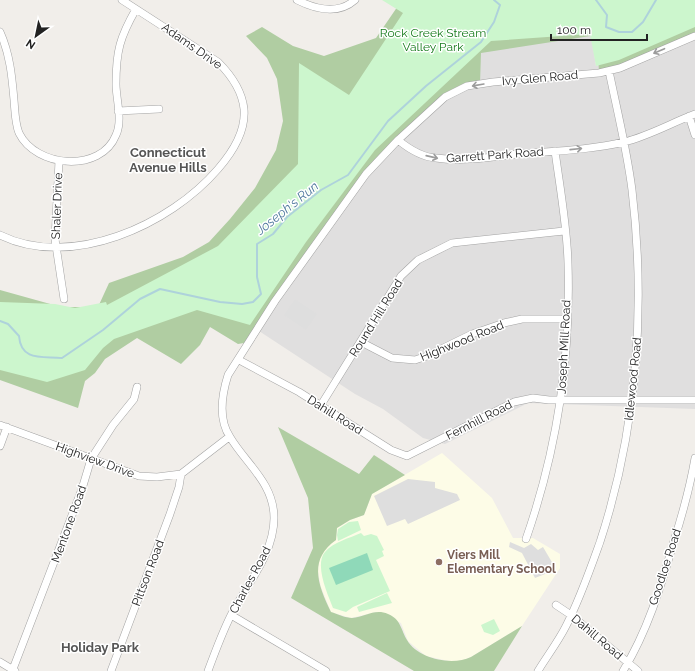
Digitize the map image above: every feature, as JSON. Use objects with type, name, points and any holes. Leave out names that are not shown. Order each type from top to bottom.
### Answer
[{"type":"street","name":"Adams Drive","points":[[0,235],[31,246],[56,248],[85,244],[115,237],[142,226],[165,214],[193,194],[212,176],[234,147],[240,135],[244,108],[236,83],[230,74],[218,62],[122,0]]},
{"type":"street","points":[[297,0],[313,8],[324,10],[341,7],[355,0]]},
{"type":"street","points":[[0,32],[7,48],[11,69],[16,123],[20,134],[29,146],[44,156],[59,161],[88,160],[103,154],[117,134],[118,111],[116,84],[118,52],[122,33],[136,9]]},
{"type":"street","name":"Ivy Glen Road","points":[[398,140],[445,97],[467,86],[493,82],[599,74],[695,36]]},
{"type":"street","name":"Idlewood Road","points":[[538,671],[566,626],[590,572],[606,523],[621,466],[632,399],[638,339],[639,266],[632,190],[625,142],[609,71]]},
{"type":"street","points":[[118,111],[159,109]]},
{"type":"street","points":[[692,115],[695,135]]},
{"type":"street","name":"Garrett Park Road","points":[[398,140],[411,150],[435,158],[464,159],[603,146],[625,142],[644,136],[692,115]]},
{"type":"street","points":[[239,360],[275,301],[333,218],[366,174],[398,140]]},
{"type":"street","name":"Joseph Mill Road","points":[[526,538],[540,500],[561,399],[567,347],[568,262],[555,151]]},
{"type":"street","name":"Shaler Drive","points":[[59,161],[56,248],[64,299]]},
{"type":"street","name":"Round Hill Road","points":[[321,406],[401,276],[418,260],[435,250],[452,243],[564,231]]},
{"type":"street","name":"Highwood Road","points":[[361,342],[392,358],[415,360],[427,356],[472,334],[504,322],[522,319],[567,319]]},
{"type":"street","name":"Dahill Road","points":[[239,360],[321,406],[391,450],[407,456],[432,444]]},
{"type":"street","name":"Charles Road","points":[[208,671],[231,615],[267,553],[273,534],[274,518],[272,502],[268,490],[246,457],[229,436],[223,416],[222,398],[228,375],[239,360]]},
{"type":"street","name":"Mentone Road","points":[[14,670],[82,489],[91,459],[113,425],[134,399],[137,387]]},
{"type":"street","name":"Fernhill Road","points":[[432,444],[514,402],[533,398],[695,400]]},
{"type":"street","points":[[0,446],[3,426]]},
{"type":"street","name":"Highview Drive","points":[[3,426],[139,476],[157,477],[181,474]]},
{"type":"street","points":[[181,474],[229,436]]},
{"type":"street","name":"Goodloe Road","points":[[623,671],[652,608],[668,564],[695,458]]},
{"type":"street","name":"Pittson Road","points":[[110,671],[170,514],[179,488],[181,474]]},
{"type":"street","name":"Dahill Road","points":[[556,605],[571,615],[638,671]]},
{"type":"street","points":[[231,615],[326,671]]},
{"type":"street","points":[[0,662],[14,670]]},
{"type":"shaded area","points":[[695,27],[695,409],[528,403],[445,444],[423,438],[383,409],[355,394],[250,325],[375,150],[491,41],[591,34],[596,66]]},
{"type":"shaded area","points":[[295,299],[317,314],[306,330],[284,315]]},
{"type":"shaded area","name":"Viers Mill Elementary School","points":[[442,453],[492,498],[513,538],[533,538],[560,554],[560,568],[522,626],[471,657],[453,662],[426,656],[408,641],[401,623],[376,612],[351,618],[331,612],[321,587],[318,572],[319,556],[326,547],[336,540],[337,528],[350,520],[364,515],[372,494]]},
{"type":"shaded area","points":[[408,479],[435,482],[435,488],[457,494],[460,500],[408,524],[405,519],[387,526],[374,496]]},
{"type":"shaded area","points":[[510,542],[524,548],[531,544],[538,550],[543,547],[553,564],[547,567],[550,572],[535,578],[522,553],[509,547]]},
{"type":"green space","name":"Rock Creek Stream Valley Park","points":[[382,0],[695,0],[695,27],[619,60],[596,66],[590,34],[491,41],[375,150],[306,242],[250,325],[197,310],[114,339],[103,348],[85,370],[47,382],[0,370],[0,302],[55,304],[75,308],[106,302],[107,305],[218,246],[298,164],[299,63],[349,95],[403,13]]},
{"type":"green space","name":"Rock Creek Stream Valley Park","points":[[402,0],[695,0],[695,36],[599,73],[597,35],[481,53],[480,84],[445,97],[366,174],[250,342],[238,344],[210,327],[200,345],[181,364],[137,338],[105,359],[95,373],[85,381],[78,408],[0,380],[0,290],[61,307],[98,307],[109,283],[183,257],[209,242],[255,188],[276,150],[283,121],[277,79],[267,58],[246,36],[262,27],[293,46],[324,56],[376,38]]},
{"type":"green space","points":[[278,427],[359,474],[374,455],[405,475],[372,494],[364,515],[350,520],[337,528],[336,540],[327,548],[322,556],[318,573],[322,592],[331,612],[344,617],[352,618],[374,612],[383,612],[388,614],[396,619],[412,647],[427,656],[445,661],[463,660],[471,657],[522,626],[494,671],[414,671],[291,598],[313,548],[308,498]]},
{"type":"green space","points":[[358,521],[361,530],[338,541],[338,529],[349,522]]},
{"type":"green space","points":[[361,533],[364,536],[371,534],[377,536],[384,550],[382,551],[384,556],[376,560],[390,591],[353,607],[346,612],[333,608],[325,588],[321,572],[322,558],[325,552],[332,546]]},
{"type":"green space","points":[[367,553],[373,570],[336,585],[329,568]]},
{"type":"green space","points":[[387,593],[392,603],[359,612],[357,607]]},
{"type":"green space","points":[[494,619],[500,631],[493,635],[484,632],[481,625]]},
{"type":"waterway","name":"Joseph's Run","points":[[0,321],[8,324],[19,336],[21,344],[28,354],[41,357],[62,358],[103,330],[140,299],[160,289],[220,302],[242,304],[253,302],[261,294],[257,277],[257,244],[273,234],[287,217],[321,190],[348,175],[388,121],[426,86],[481,42],[494,22],[500,5],[494,0]]},
{"type":"waterway","name":"Joseph's Run","points":[[596,0],[607,15],[606,27],[619,32],[632,32],[643,22],[656,0]]},
{"type":"place","name":"Viers Mill Elementary School","points":[[439,562]]},
{"type":"district","name":"Connecticut Avenue Hills","points":[[168,160]]},
{"type":"district","name":"Holiday Park","points":[[100,647]]}]
